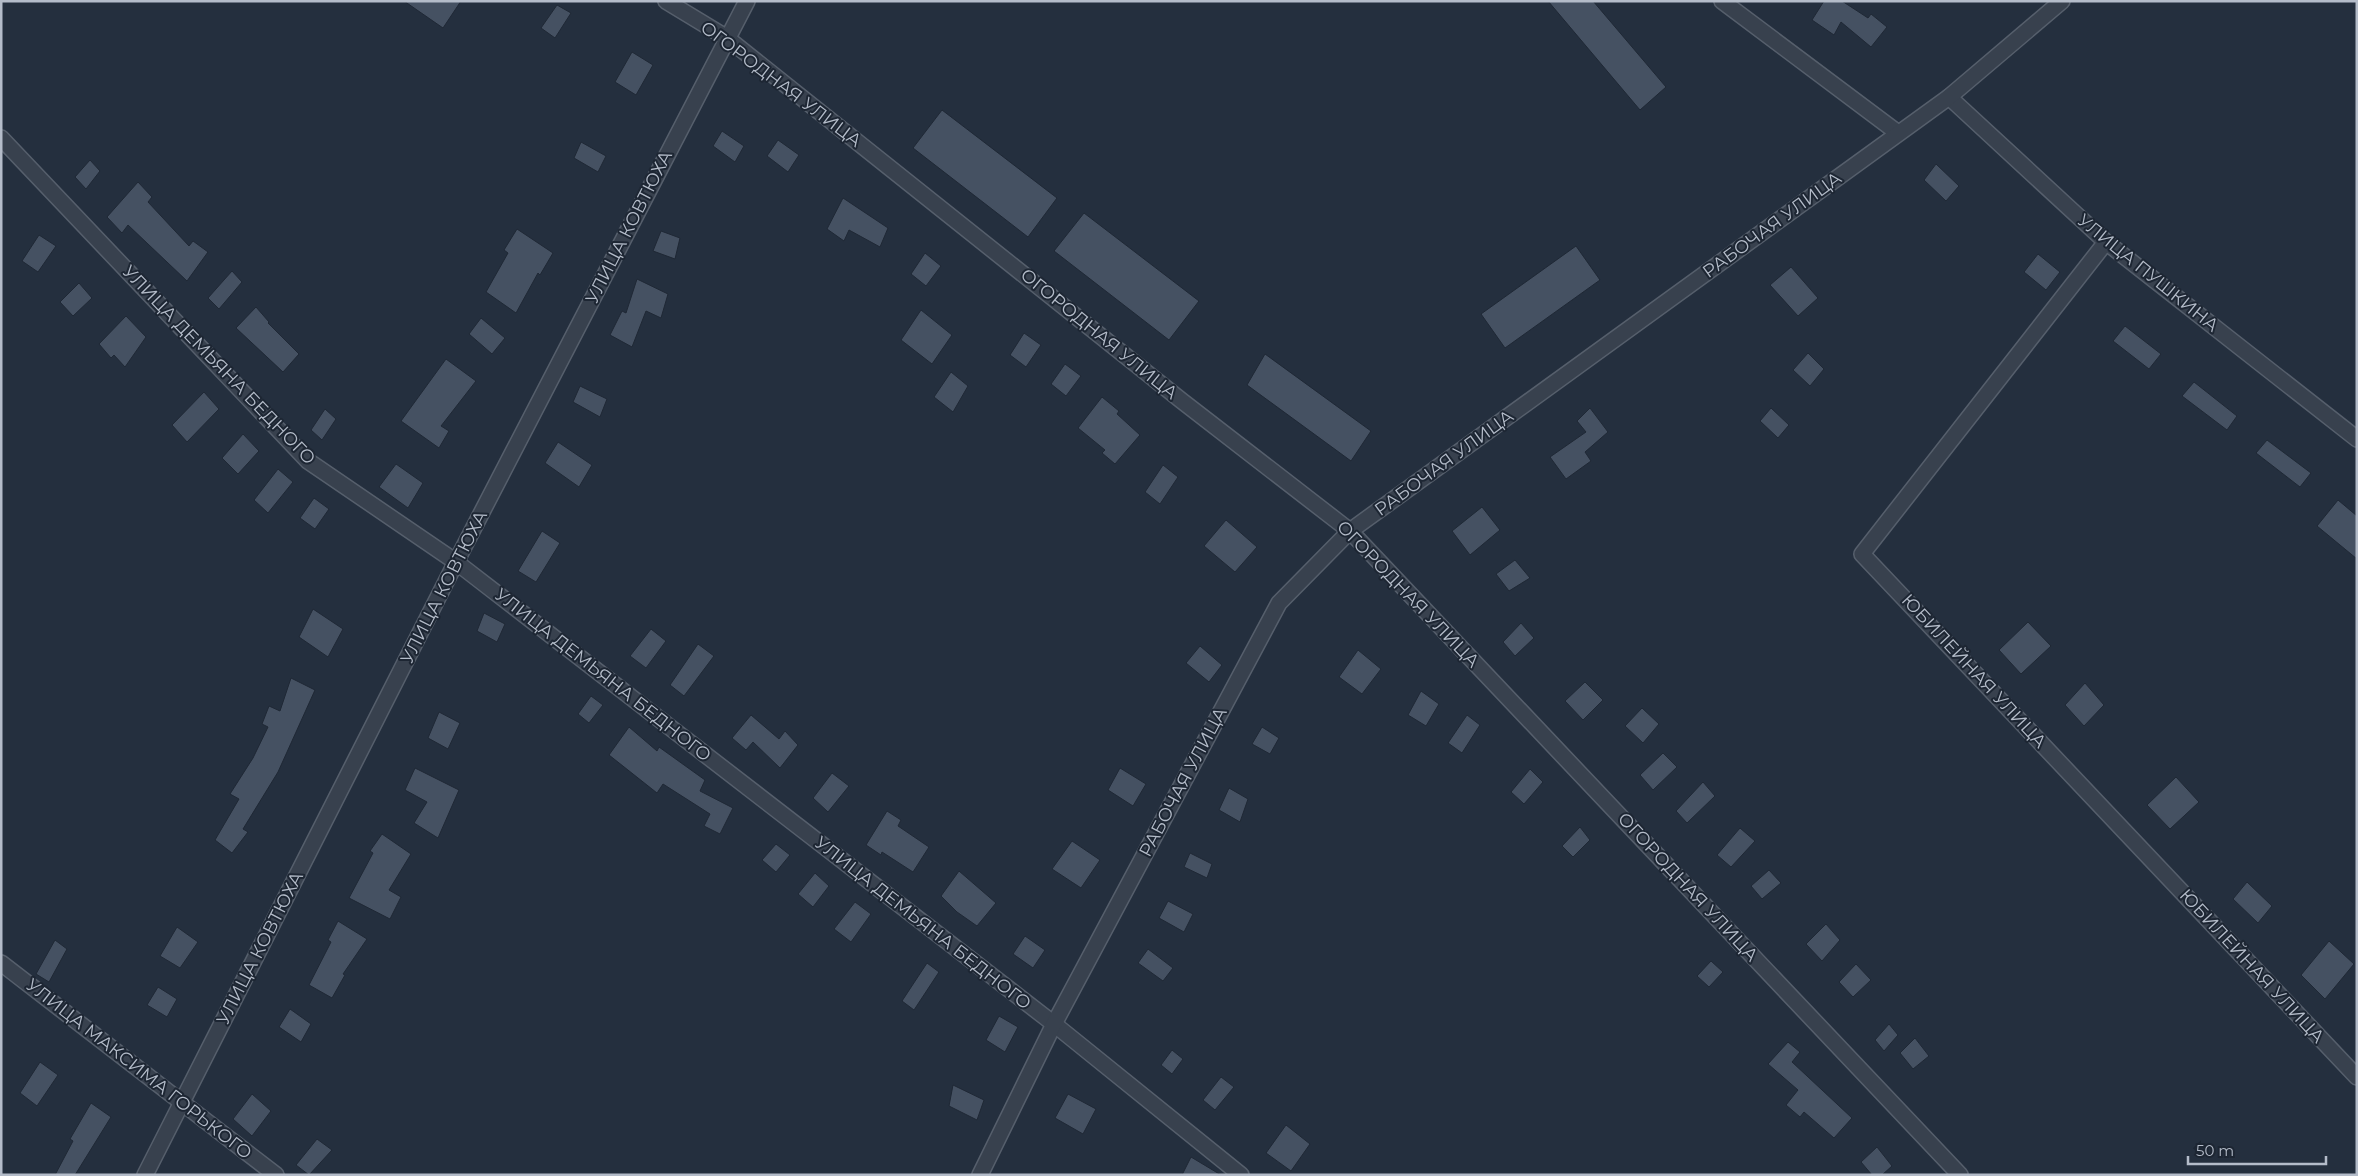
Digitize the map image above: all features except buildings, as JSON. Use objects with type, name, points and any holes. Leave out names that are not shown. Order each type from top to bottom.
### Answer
[{"type":"street","name":"ОГОРОДНАЯ УЛИЦА","points":[[666,1],[727,38],[1182,401],[1350,531],[1960,1175]]},
{"type":"street","name":"УЛИЦА КОВТЮХА","points":[[146,1175],[456,562],[747,1]]},
{"type":"street","points":[[1722,1],[1898,133]]},
{"type":"street","name":"РАБОЧАЯ УЛИЦА","points":[[980,1175],[1054,1024],[1279,603],[1350,531],[1949,96],[2062,1]]},
{"type":"street","name":"УЛИЦА ПУШКИНА","points":[[1949,96],[2106,242],[2357,439]]},
{"type":"street","name":"УЛИЦА ДЕМЬЯНА БЕДНОГО","points":[[1,138],[308,462],[456,562],[1054,1024],[1241,1175]]},
{"type":"street","name":"ЮБИЛЕЙНАЯ УЛИЦА","points":[[2106,242],[1862,554],[2357,1076]]},
{"type":"street","name":"УЛИЦА МАКСИМА ГОРЬКОГО","points":[[1,963],[276,1175]]}]
